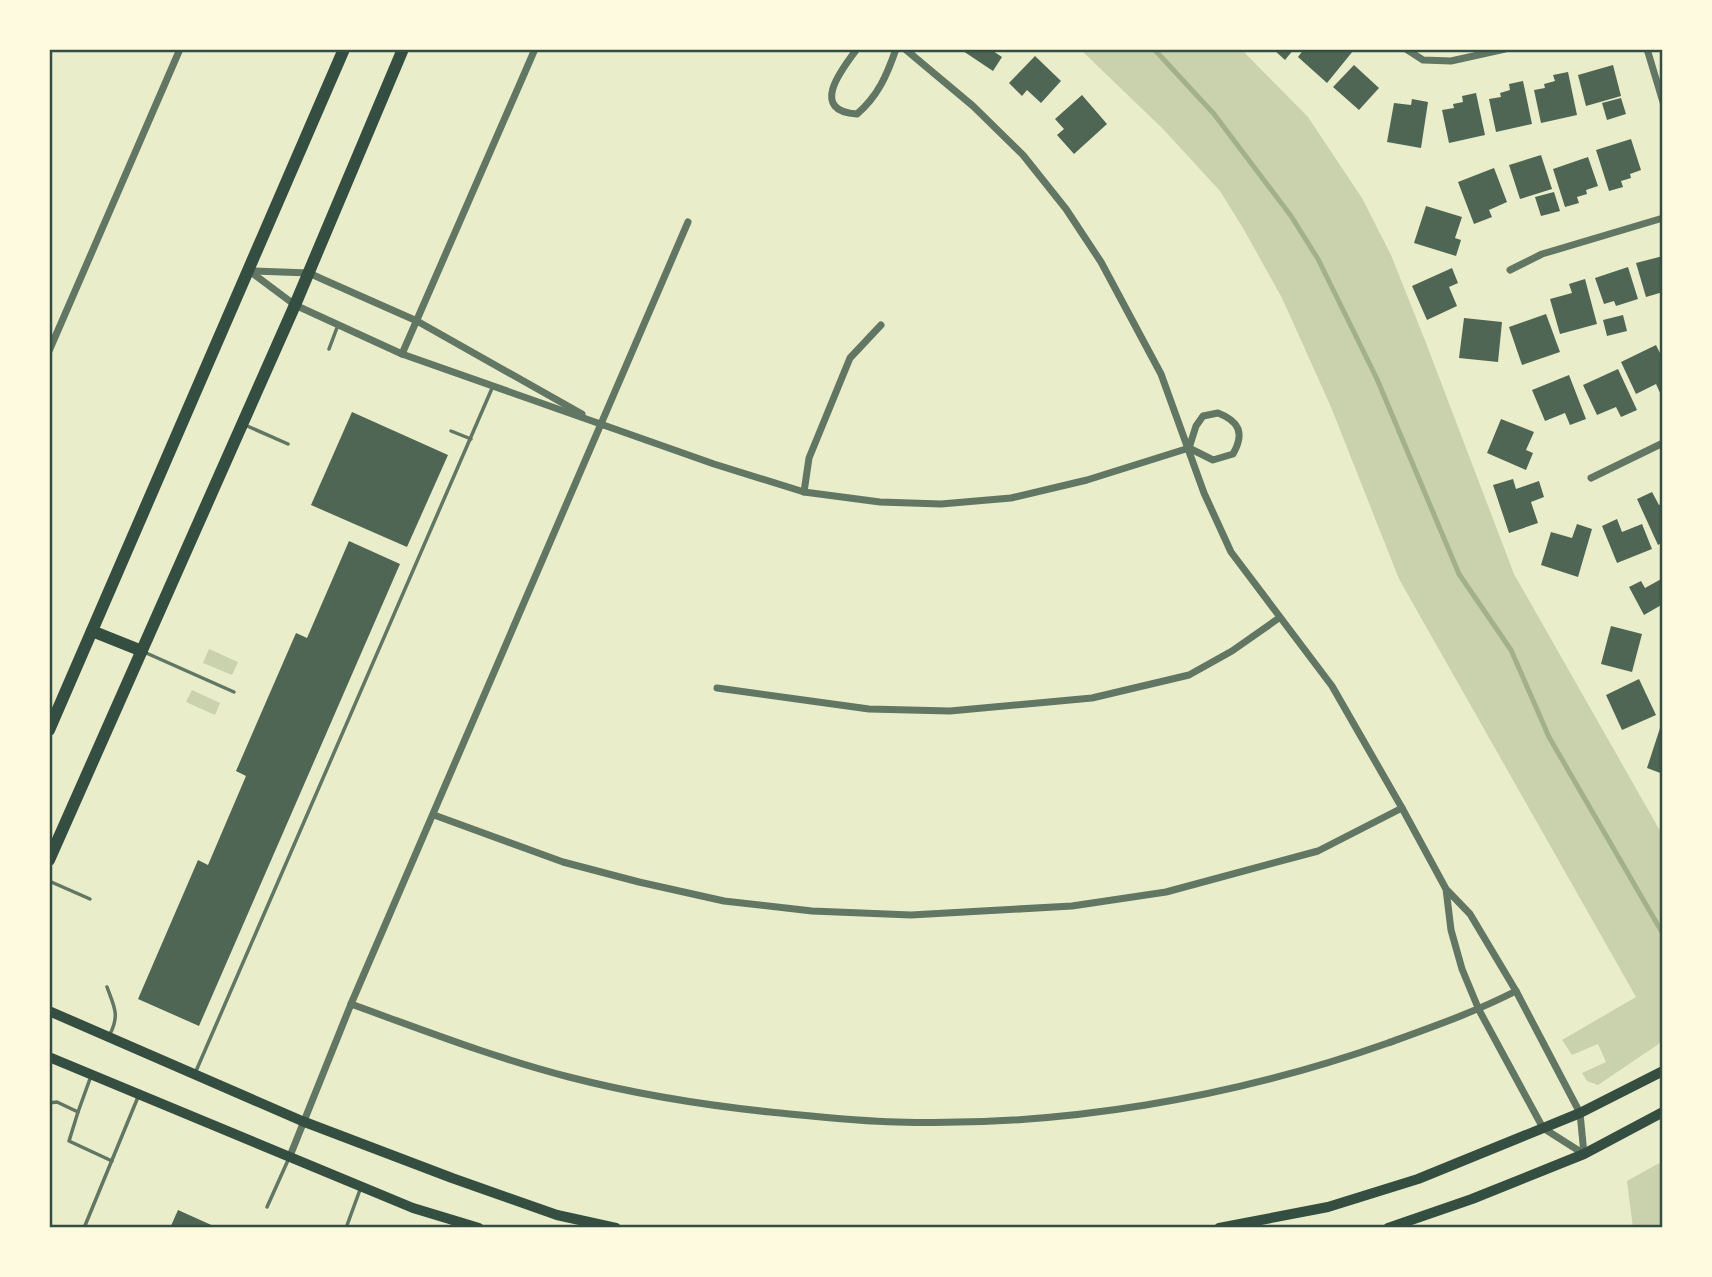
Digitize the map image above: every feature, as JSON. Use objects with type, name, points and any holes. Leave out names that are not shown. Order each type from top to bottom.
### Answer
[{"type":"main road","points":[[49,730],[344,49]]},
{"type":"main road","points":[[49,860],[309,273],[403,49]]},
{"type":"main road","points":[[92,631],[142,651]]},
{"type":"main road","points":[[49,1012],[302,1121],[557,1215],[616,1228]]},
{"type":"main road","points":[[49,1056],[413,1208],[473,1227]]},
{"type":"main road","points":[[1219,1228],[1328,1207],[1418,1179],[1580,1113],[1663,1071]]},
{"type":"main road","points":[[1388,1228],[1472,1199],[1584,1154],[1663,1112]]},
{"type":"street","points":[[49,349],[180,49]]},
{"type":"street","points":[[402,354],[535,49]]},
{"type":"street","points":[[857,49],[833,85],[832,100],[836,108],[846,114],[857,114],[868,105],[883,85],[896,49]]},
{"type":"street","points":[[905,49],[972,106],[1014,147],[1066,209],[1101,262],[1161,374],[1204,493],[1231,552],[1332,686],[1446,889],[1470,914],[1516,991],[1553,1056],[1580,1113],[1584,1154]]},
{"type":"street","points":[[1406,49],[1423,60],[1451,61],[1505,49]]},
{"type":"street","points":[[1647,49],[1663,102]]},
{"type":"street","points":[[1510,270],[1542,254],[1663,218]]},
{"type":"street","points":[[290,1156],[351,1004],[688,222]]},
{"type":"street","points":[[248,270],[309,273],[417,321],[601,424]]},
{"type":"street","points":[[248,270],[295,305],[402,354],[714,464],[804,492],[880,502],[929,503],[1011,498],[1087,480],[1189,448],[1213,460],[1233,454],[1240,442],[1239,432],[1231,418],[1218,413],[1203,416],[1196,426],[1189,448]]},
{"type":"street","points":[[804,492],[809,458],[850,358],[881,326]]},
{"type":"street","points":[[1591,478],[1663,443]]},
{"type":"street","points":[[717,688],[869,709],[950,712],[1092,698],[1189,675],[1232,651],[1279,618]]},
{"type":"street","points":[[434,815],[563,862],[724,901],[812,911],[911,915],[1072,906],[1166,892],[1318,851],[1402,808]]},
{"type":"street","points":[[1446,889],[1461,969],[1479,1010],[1543,1128],[1584,1154]]},
{"type":"street","points":[[351,1004],[491,1055],[648,1095],[734,1108],[897,1122],[965,1122],[1120,1109],[1255,1083],[1345,1057],[1479,1010],[1516,991]]},
{"type":"lane","points":[[329,349],[338,325]]},
{"type":"lane","points":[[194,1075],[493,386]]},
{"type":"lane","points":[[243,424],[288,444]]},
{"type":"lane","points":[[451,431],[471,439]]},
{"type":"lane","points":[[142,651],[234,692]]},
{"type":"lane","points":[[49,881],[90,899]]},
{"type":"lane","points":[[107,986],[116,1013],[116,1022],[109,1038]]},
{"type":"lane","points":[[92,1074],[69,1141],[112,1161]]},
{"type":"lane","points":[[84,1228],[140,1094]]},
{"type":"lane","points":[[49,1103],[57,1102],[78,1112]]},
{"type":"lane","points":[[267,1207],[290,1156]]},
{"type":"lane","points":[[345,1228],[361,1186]]},
{"type":"green space","points":[[1080,49],[1241,49],[1308,117],[1362,198],[1391,255],[1514,574],[1659,829],[1663,828],[1663,1041],[1598,1085],[1587,1081],[1582,1073],[1606,1062],[1598,1044],[1572,1055],[1562,1040],[1636,997],[1399,579],[1331,407],[1282,298],[1243,228],[1220,191],[1163,129]]},
{"type":"green space","points":[[209,649],[238,662],[232,675],[203,663]]},
{"type":"green space","points":[[192,690],[220,703],[215,715],[186,702]]},
{"type":"green space","points":[[1663,1161],[1663,1228],[1633,1228],[1627,1181]]},
{"type":"building","points":[[960,49],[990,49],[1002,57],[993,71]]},
{"type":"building","points":[[1273,49],[1294,49],[1285,60]]},
{"type":"building","points":[[1304,49],[1353,51],[1327,83],[1298,57]]},
{"type":"building","points":[[1035,56],[1061,81],[1041,103],[1027,90],[1022,96],[1009,83]]},
{"type":"building","points":[[1354,65],[1379,88],[1359,110],[1333,87]]},
{"type":"building","points":[[1613,65],[1621,96],[1586,106],[1578,75]]},
{"type":"building","points":[[1568,72],[1577,115],[1541,123],[1534,90],[1545,88],[1544,84],[1555,81],[1553,75]]},
{"type":"building","points":[[1523,81],[1532,124],[1496,132],[1489,99],[1501,97],[1500,93],[1510,90],[1509,84]]},
{"type":"building","points":[[1476,93],[1485,135],[1449,143],[1442,110],[1454,108],[1453,104],[1463,102],[1462,96]]},
{"type":"building","points":[[1082,95],[1107,124],[1074,154],[1057,135],[1064,129],[1055,119]]},
{"type":"building","points":[[1621,98],[1626,114],[1607,120],[1602,103]]},
{"type":"building","points":[[1412,99],[1428,102],[1421,148],[1387,142],[1394,103],[1411,105]]},
{"type":"building","points":[[1631,139],[1641,170],[1630,174],[1631,178],[1621,181],[1623,187],[1609,191],[1596,150]]},
{"type":"building","points":[[1541,155],[1552,189],[1520,199],[1509,165]]},
{"type":"building","points":[[1588,157],[1598,186],[1577,197],[1579,203],[1565,207],[1553,169]]},
{"type":"building","points":[[1494,168],[1507,202],[1489,210],[1492,217],[1474,224],[1458,182]]},
{"type":"building","points":[[1554,192],[1560,211],[1541,216],[1535,197]]},
{"type":"building","points":[[1426,206],[1462,217],[1455,238],[1461,240],[1456,256],[1414,243]]},
{"type":"building","points":[[1663,256],[1663,292],[1646,297],[1636,263]]},
{"type":"building","points":[[1628,267],[1638,299],[1616,306],[1614,301],[1604,304],[1595,278]]},
{"type":"building","points":[[1452,268],[1458,283],[1449,287],[1457,306],[1427,320],[1412,286]]},
{"type":"building","points":[[1585,279],[1597,324],[1560,334],[1550,299],[1572,293],[1569,284]]},
{"type":"building","points":[[1546,314],[1560,352],[1522,365],[1509,327]]},
{"type":"building","points":[[1623,315],[1627,331],[1607,336],[1603,320]]},
{"type":"building","points":[[1464,318],[1502,322],[1498,362],[1459,358]]},
{"type":"building","points":[[1656,345],[1663,359],[1663,394],[1661,395],[1656,384],[1636,394],[1621,362]]},
{"type":"building","points":[[1618,369],[1637,410],[1621,417],[1616,407],[1597,415],[1583,385]]},
{"type":"building","points":[[1569,375],[1586,419],[1570,425],[1565,413],[1545,421],[1532,390]]},
{"type":"building","points":[[352,412],[448,455],[407,547],[311,505]]},
{"type":"building","points":[[1501,419],[1534,432],[1526,450],[1533,453],[1526,470],[1487,453]]},
{"type":"building","points":[[1513,479],[1516,489],[1539,481],[1544,497],[1531,502],[1538,523],[1509,533],[1493,485]]},
{"type":"building","points":[[1652,492],[1659,505],[1663,503],[1663,542],[1658,545],[1637,499]]},
{"type":"building","points":[[1617,519],[1622,532],[1642,524],[1652,549],[1617,563],[1602,526]]},
{"type":"building","points":[[1577,524],[1592,529],[1578,577],[1541,565],[1551,532],[1572,538]]},
{"type":"building","points":[[349,541],[400,564],[199,1026],[138,999],[198,860],[208,865],[246,776],[236,771],[296,633],[307,638]]},
{"type":"building","points":[[1663,578],[1663,604],[1644,615],[1629,587],[1641,581],[1645,588]]},
{"type":"building","points":[[1611,626],[1642,634],[1632,672],[1601,664]]},
{"type":"building","points":[[1639,679],[1656,715],[1622,730],[1606,695]]},
{"type":"building","points":[[1663,722],[1663,774],[1647,768]]},
{"type":"building","points":[[178,1210],[218,1228],[170,1228]]},
{"type":"waterway","points":[[1154,49],[1214,114],[1291,216],[1318,259],[1377,379],[1459,574],[1511,650],[1549,737],[1663,934]]}]
